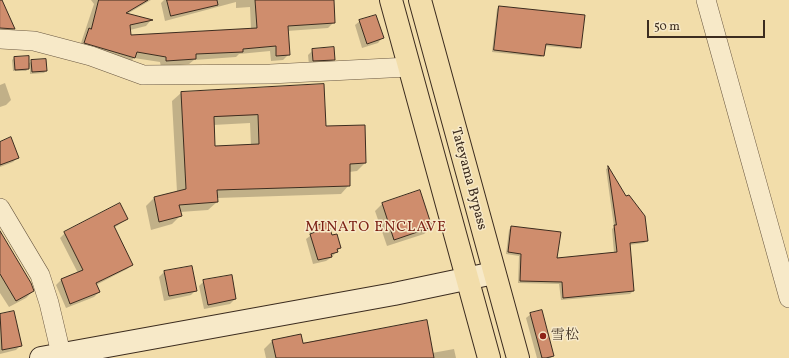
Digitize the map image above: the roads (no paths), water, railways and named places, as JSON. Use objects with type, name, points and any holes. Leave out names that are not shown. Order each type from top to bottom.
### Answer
[{"type":"highway","name":"Tateyama Bypass","points":[[392,0],[489,358]]},
{"type":"highway","name":"Tateyama Bypass","points":[[420,0],[518,358]]},
{"type":"street","points":[[706,0],[789,298]]},
{"type":"street","points":[[0,39],[34,41],[91,56],[143,75],[270,74],[410,67]]},
{"type":"street","points":[[0,208],[40,276],[50,303],[55,357],[394,294],[494,273]]},
{"type":"place","name":"雪松","points":[[543,336]]},
{"type":"district","name":"MINATO ENCLAVE","points":[[376,228]]}]
